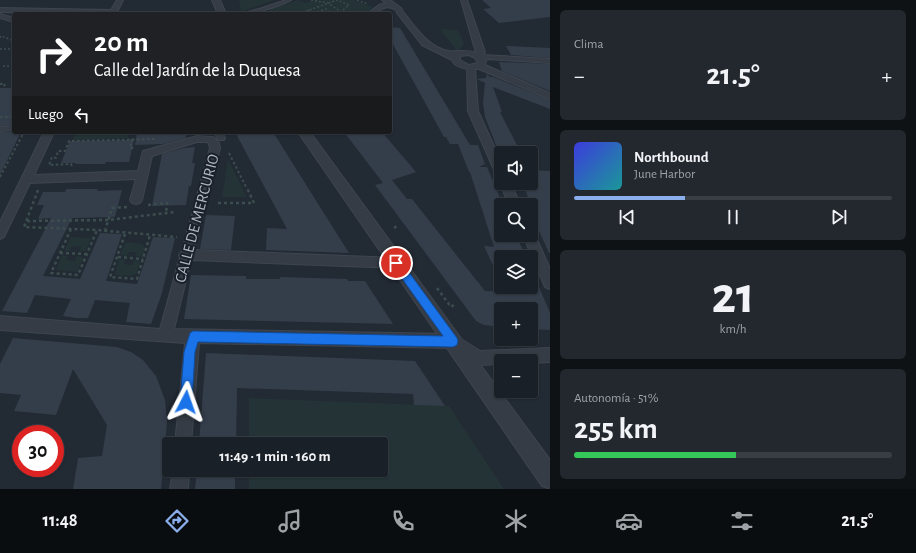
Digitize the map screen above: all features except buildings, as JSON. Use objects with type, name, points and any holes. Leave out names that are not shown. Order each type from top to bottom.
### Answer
[{"type":"street","points":[[115,12],[120,0]]},
{"type":"street","points":[[116,12],[127,0]]},
{"type":"street","points":[[216,0],[221,12]]},
{"type":"street","points":[[385,0],[399,9],[398,15],[424,43],[443,52],[476,60],[550,96]]},
{"type":"street","points":[[464,0],[481,52],[476,60],[470,101],[494,158]]},
{"type":"street","points":[[20,10],[26,4]]},
{"type":"street","points":[[374,12],[381,6],[392,5]]},
{"type":"street","points":[[0,10],[83,12]]},
{"type":"street","points":[[0,16],[12,19]]},
{"type":"street","points":[[457,56],[462,65],[488,57],[550,61]]},
{"type":"street","points":[[0,128],[12,128]]},
{"type":"street","points":[[0,234],[48,134]]},
{"type":"street","points":[[305,134],[550,478]]},
{"type":"street","name":"CALLE DE MERCURIO","points":[[142,175],[146,157],[151,152],[197,140],[210,139],[214,143],[215,148],[165,336]]},
{"type":"street","points":[[27,179],[142,175],[136,200]]},
{"type":"street","points":[[532,242],[550,282]]},
{"type":"street","points":[[186,255],[396,263]]},
{"type":"street","points":[[0,323],[165,336],[453,341],[478,358],[550,355]]},
{"type":"street","points":[[184,437],[190,352],[193,336]]},
{"type":"street","points":[[180,489],[181,477]]},
{"type":"lane","points":[[251,12],[289,0]]},
{"type":"path","points":[[304,12],[308,10],[328,3],[337,0],[349,5],[341,12],[328,3],[311,0]]},
{"type":"path","points":[[317,7],[321,10]]},
{"type":"path","points":[[317,12],[326,9],[329,11],[336,9]]},
{"type":"path","points":[[0,37],[12,40]]},
{"type":"path","points":[[0,49],[12,49]]},
{"type":"path","points":[[3,66],[12,66]]},
{"type":"path","points":[[0,84],[6,84],[3,88]]},
{"type":"path","points":[[0,117],[12,117]]},
{"type":"path","points":[[0,177],[23,134]]},
{"type":"path","points":[[132,139],[130,148],[135,148]]},
{"type":"path","points":[[71,164],[49,165],[52,157],[56,158],[58,151],[65,151],[69,141],[160,139]]},
{"type":"path","points":[[218,203],[254,203],[229,154]]},
{"type":"path","points":[[38,190],[24,227],[96,230],[126,234],[177,237]]},
{"type":"path","points":[[27,221],[108,220],[175,212]]},
{"type":"path","points":[[394,228],[398,226]]},
{"type":"path","points":[[71,229],[51,273],[78,275],[96,230]]},
{"type":"path","points":[[126,234],[110,277],[137,279],[150,235]]},
{"type":"path","points":[[60,253],[87,254]]},
{"type":"path","points":[[117,257],[143,259]]},
{"type":"path","points":[[437,288],[451,307],[456,303]]},
{"type":"shaded area","points":[[239,0],[274,0],[241,12]]},
{"type":"shaded area","points":[[298,0],[305,3],[314,0],[354,0],[373,7],[368,12],[265,12]]},
{"type":"shaded area","points":[[440,29],[458,30],[464,43],[461,49],[456,50]]},
{"type":"shaded area","points":[[75,134],[129,134],[128,138],[73,140]]},
{"type":"shaded area","points":[[228,159],[247,197],[222,197]]},
{"type":"shaded area","points":[[71,237],[91,238],[86,251],[79,251],[81,247],[72,246],[70,251],[64,251]]},
{"type":"shaded area","points":[[125,243],[142,244],[145,248],[142,257],[135,256],[136,252],[129,252],[127,256],[120,255]]},
{"type":"shaded area","points":[[62,255],[68,256],[66,260],[75,261],[77,256],[84,257],[77,272],[56,270]]},
{"type":"shaded area","points":[[119,259],[126,260],[124,264],[132,265],[134,260],[141,261],[136,274],[131,276],[115,275]]},
{"type":"shaded area","points":[[249,398],[449,406],[504,489],[249,489],[249,477],[388,477],[388,437],[249,437]]},
{"type":"route","points":[[186,402],[190,352],[193,336],[453,341],[396,263]]}]
